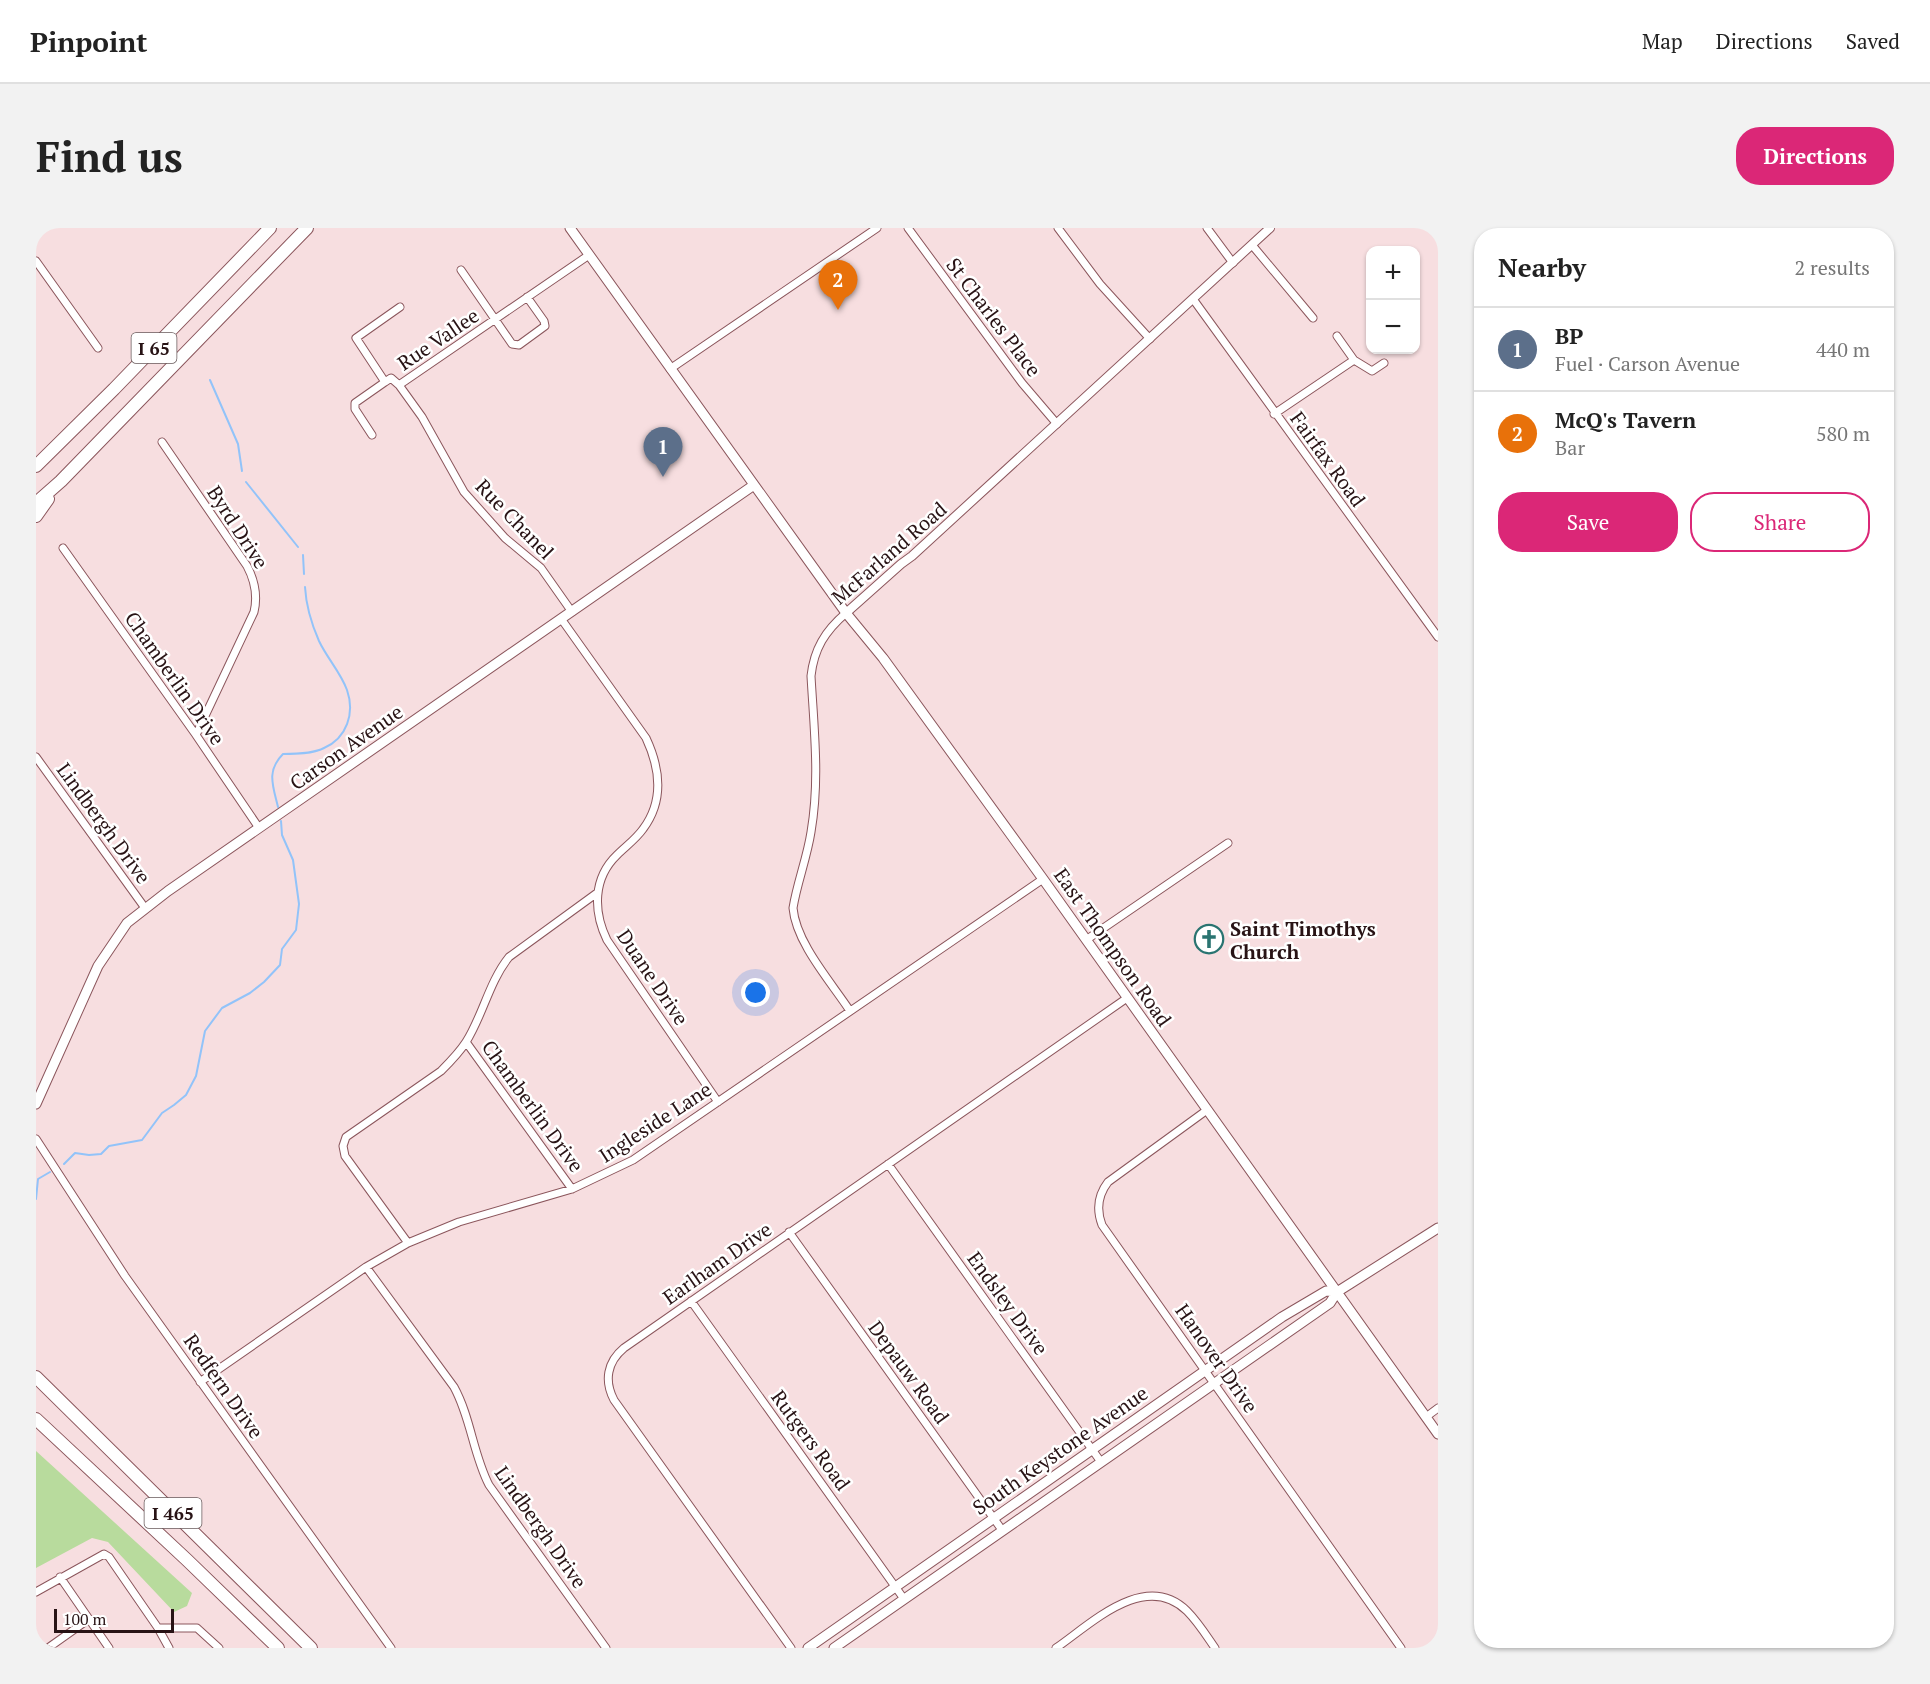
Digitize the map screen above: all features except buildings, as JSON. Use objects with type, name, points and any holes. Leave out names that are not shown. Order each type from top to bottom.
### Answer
[{"type":"highway","name":"I 65","points":[[36,466],[270,228]]},
{"type":"highway","name":"I 65","points":[[36,503],[61,481],[307,228]]},
{"type":"highway","points":[[36,516],[61,481]]},
{"type":"highway","name":"I 465","points":[[36,1377],[311,1648]]},
{"type":"highway","name":"I 465","points":[[36,1419],[278,1648]]},
{"type":"main road","points":[[570,228],[670,369]]},
{"type":"main road","name":"East Thompson Road","points":[[670,369],[846,613],[883,658],[1043,879],[1438,1434]]},
{"type":"main road","name":"Carson Avenue","points":[[36,1104],[98,966],[120,932],[145,908],[753,485]]},
{"type":"main road","name":"South Keystone Avenue","points":[[834,1648],[1330,1303],[1337,1292],[1438,1228]]},
{"type":"main road","name":"South Keystone Avenue","points":[[808,1648],[1309,1300],[1326,1291],[1337,1292]]},
{"type":"street","points":[[670,369],[877,228]]},
{"type":"street","name":"St Charles Place","points":[[908,228],[1022,384],[1057,424]]},
{"type":"street","points":[[1058,228],[1100,284],[1150,339]]},
{"type":"street","points":[[1207,228],[1233,263]]},
{"type":"street","name":"McFarland Road","points":[[850,1011],[800,937],[793,908],[815,808],[817,746],[811,676],[815,654],[822,638],[832,625],[912,556],[1270,228]]},
{"type":"street","points":[[1252,244],[1313,318]]},
{"type":"street","name":"Rue Vallee","points":[[399,385],[589,255]]},
{"type":"street","points":[[36,261],[98,348]]},
{"type":"street","name":"Rue Vallee","points":[[461,270],[515,346],[545,326],[527,297]]},
{"type":"street","name":"Fairfax Road","points":[[1193,299],[1274,414],[1438,637]]},
{"type":"street","points":[[385,382],[356,338],[400,307]]},
{"type":"street","points":[[1337,336],[1354,360],[1372,371],[1384,363]]},
{"type":"street","points":[[1274,414],[1354,360]]},
{"type":"street","points":[[372,435],[355,409],[355,404],[391,378],[399,385]]},
{"type":"street","name":"Rue Chanel","points":[[399,385],[422,417],[464,492],[505,538],[541,568],[573,612]]},
{"type":"street","name":"Byrd Drive","points":[[162,442],[247,566],[254,579],[256,590],[254,612],[196,735]]},
{"type":"street","name":"Chamberlin Drive","points":[[63,548],[259,828]]},
{"type":"street","name":"Duane Drive","points":[[562,620],[646,738],[657,765],[658,791],[649,819],[637,837],[609,863],[597,893],[598,916],[607,940],[718,1102]]},
{"type":"street","name":"Lindbergh Drive","points":[[36,757],[145,908]]},
{"type":"street","points":[[1086,940],[1228,843]]},
{"type":"street","name":"Ingleside Lane","points":[[200,1382],[366,1267],[408,1243],[459,1222],[572,1189],[633,1160],[1043,879]]},
{"type":"street","points":[[408,1243],[345,1156],[343,1143],[349,1133],[441,1071],[466,1042],[498,971],[508,957],[597,893]]},
{"type":"street","name":"Earlham Drive","points":[[791,1648],[614,1400],[609,1390],[608,1372],[612,1362],[618,1353],[691,1301],[1127,998]]},
{"type":"street","name":"Chamberlin Drive","points":[[466,1042],[572,1189]]},
{"type":"street","name":"Hanover Drive","points":[[1207,1110],[1112,1179],[1104,1188],[1098,1206],[1102,1225],[1401,1648]]},
{"type":"street","name":"Redfern Drive","points":[[36,1139],[125,1276],[391,1648]]},
{"type":"street","name":"Endsley Drive","points":[[888,1164],[1101,1462]]},
{"type":"street","name":"Depauw Road","points":[[789,1232],[1002,1530]]},
{"type":"street","name":"Lindbergh Drive","points":[[366,1267],[443,1371],[457,1394],[467,1418],[480,1466],[489,1485],[606,1648]]},
{"type":"street","name":"Rutgers Road","points":[[691,1301],[903,1599]]},
{"type":"street","points":[[1426,1417],[1438,1408]]},
{"type":"street","points":[[36,1592],[104,1554],[109,1557],[158,1628],[169,1648]]},
{"type":"street","points":[[60,1577],[109,1648]]},
{"type":"street","points":[[1056,1648],[1117,1605],[1153,1595],[1167,1598],[1185,1610],[1215,1648]]},
{"type":"street","points":[[48,1648],[89,1619]]},
{"type":"street","points":[[158,1628],[197,1628],[219,1648]]},
{"type":"green space","points":[[36,1451],[192,1593],[187,1606],[174,1612],[108,1542],[92,1538],[36,1568]]},
{"type":"waterway","points":[[210,380],[238,444],[242,471]]},
{"type":"waterway","points":[[246,482],[298,547]]},
{"type":"waterway","points":[[303,555],[304,574]]},
{"type":"waterway","points":[[278,807],[272,779],[274,766],[278,760],[283,754],[315,751],[332,744],[343,731],[349,716],[347,690],[316,635],[305,587]]},
{"type":"waterway","points":[[64,1164],[75,1153],[101,1154],[109,1146],[142,1140],[162,1113],[186,1095],[196,1076],[205,1031],[222,1008],[250,993],[280,965],[282,949],[296,930],[299,904],[293,860],[282,835],[281,821]]},
{"type":"waterway","points":[[36,1199],[38,1179],[50,1172]]},
{"type":"place","name":"McQ's Tavern","points":[[838,310]]},
{"type":"place","name":"BP","points":[[663,477]]},
{"type":"place","name":"Saint Timothys Church","points":[[1209,939]]}]
